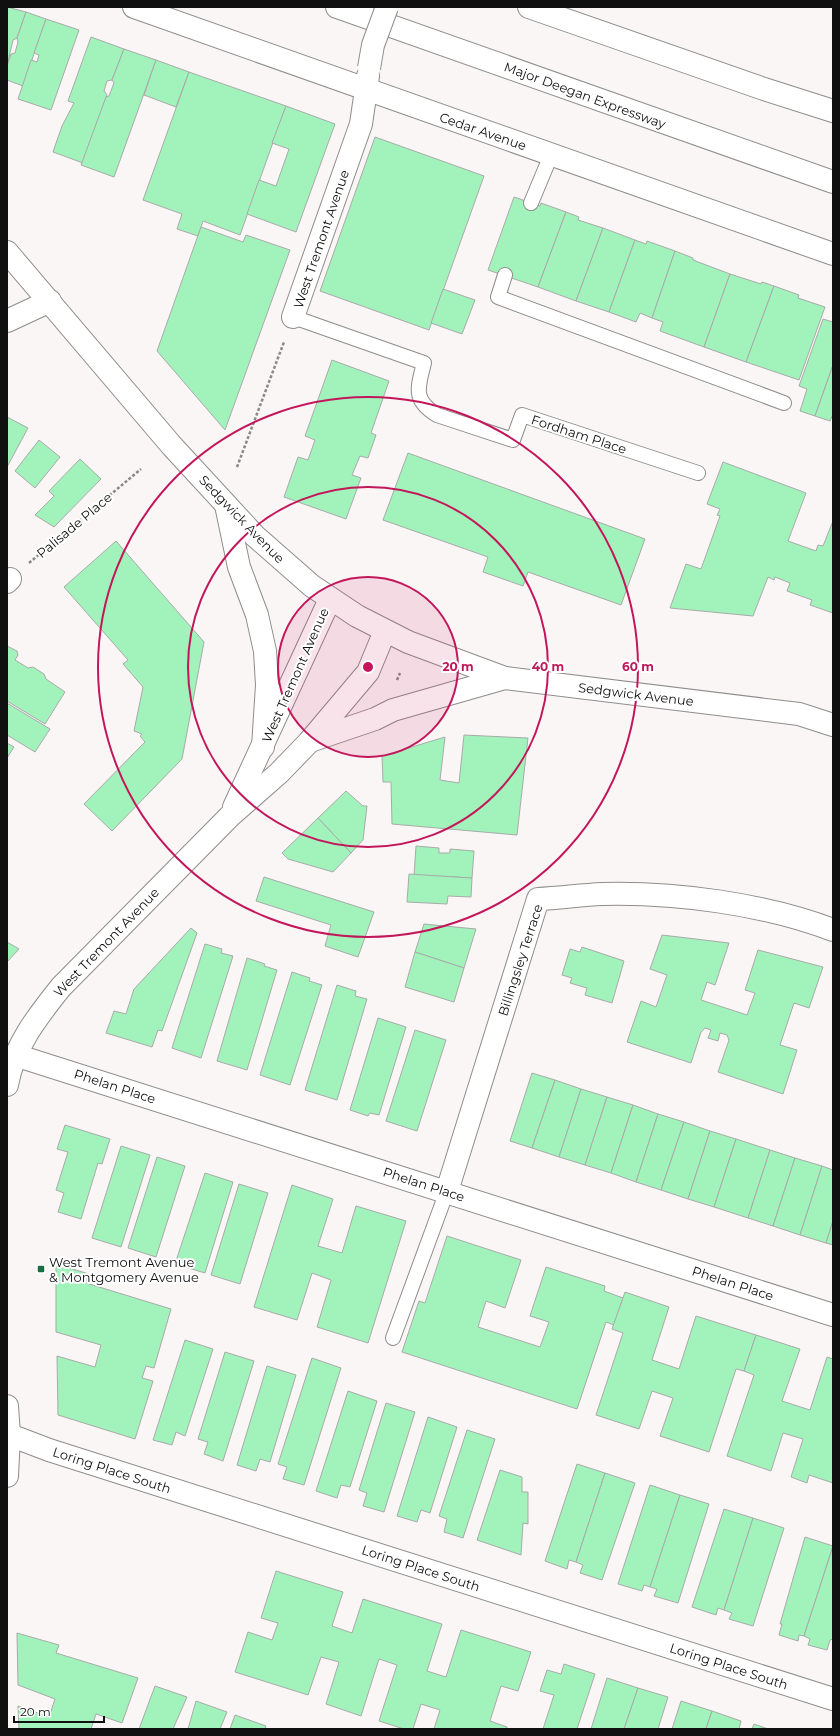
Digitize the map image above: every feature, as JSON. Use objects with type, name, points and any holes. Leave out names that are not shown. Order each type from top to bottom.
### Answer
[{"type":"main road","name":"Cedar Avenue","points":[[134,7],[833,254]]},
{"type":"main road","name":"Major Deegan Expressway","points":[[337,7],[833,182]]},
{"type":"main road","name":"West Tremont Avenue","points":[[293,317],[361,124],[373,45],[387,7]]},
{"type":"main road","points":[[529,7],[749,84],[833,111]]},
{"type":"main road","name":"Sedgwick Avenue","points":[[7,252],[172,446],[260,541],[294,571],[330,599],[385,631],[408,642],[505,678],[799,714],[833,724]]},
{"type":"main road","points":[[7,321],[50,301]]},
{"type":"main road","points":[[225,504],[239,567],[257,615],[265,651],[267,685],[263,747]]},
{"type":"main road","name":"West Tremont Avenue","points":[[230,816],[330,599]]},
{"type":"main road","name":"West Tremont Avenue","points":[[7,1085],[15,1055],[42,1011],[61,987],[230,816],[279,773],[309,742],[368,672],[385,631]]},
{"type":"main road","points":[[309,742],[393,710],[505,678]]},
{"type":"main road","name":"Billingsley Terrace","points":[[447,1191],[538,900],[603,894],[672,896],[746,906],[818,924],[833,930]]},
{"type":"main road","name":"Phelan Place","points":[[15,1055],[447,1191],[833,1315]]},
{"type":"main road","points":[[7,1406],[7,1476]]},
{"type":"main road","name":"Loring Place South","points":[[8,1435],[64,1455],[833,1699]]},
{"type":"lane","points":[[532,203],[551,154]]},
{"type":"lane","points":[[505,275],[498,297],[784,402]]},
{"type":"lane","name":"Fordham Place","points":[[293,317],[424,362],[419,384],[420,402],[428,410],[437,415],[513,440],[522,415],[698,473]]},
{"type":"lane","points":[[393,1338],[447,1191]]},
{"type":"path","name":"West Tremont Avenue","points":[[237,467],[293,317]]},
{"type":"path","name":"Palisade Place","points":[[9,580],[141,469]]},
{"type":"building","points":[[7,7],[26,12],[17,38],[13,40],[7,66]]},
{"type":"building","points":[[26,12],[46,19],[23,86],[7,80],[7,66],[11,54],[15,53],[18,42],[17,38]]},
{"type":"building","points":[[46,19],[79,30],[51,110],[18,99],[31,60],[37,62],[39,55],[34,53]]},
{"type":"building","points":[[91,37],[124,49],[112,80],[107,81],[104,91],[107,95],[83,163],[53,152],[62,126],[74,103],[68,101]]},
{"type":"building","points":[[124,49],[156,60],[114,177],[81,165],[106,97],[109,96],[114,83],[112,80]]},
{"type":"building","points":[[156,60],[189,72],[176,107],[144,95]]},
{"type":"building","points":[[189,72],[286,106],[240,235],[203,221],[198,236],[177,229],[182,214],[143,200]]},
{"type":"building","points":[[286,106],[335,124],[296,232],[247,214],[259,180],[276,186],[289,149],[272,143]]},
{"type":"building","points":[[375,137],[484,176],[429,330],[320,291]]},
{"type":"building","points":[[514,197],[540,206],[541,203],[566,212],[538,287],[488,270]]},
{"type":"building","points":[[566,212],[579,217],[578,220],[603,228],[576,301],[538,287]]},
{"type":"building","points":[[201,227],[243,242],[246,235],[290,250],[225,430],[157,351]]},
{"type":"building","points":[[603,228],[635,240],[609,312],[576,301]]},
{"type":"building","points":[[635,240],[646,244],[647,241],[675,251],[652,318],[640,313],[636,322],[609,312]]},
{"type":"building","points":[[675,251],[693,258],[693,260],[730,274],[704,347],[660,331],[663,322],[652,318]]},
{"type":"building","points":[[730,274],[761,284],[762,282],[774,286],[746,362],[704,347]]},
{"type":"building","points":[[774,286],[799,295],[798,298],[825,307],[799,380],[746,362]]},
{"type":"building","points":[[443,289],[475,300],[462,334],[431,323]]},
{"type":"building","points":[[823,319],[833,322],[833,365],[815,416],[800,411],[807,389],[799,386]]},
{"type":"building","points":[[332,360],[389,381],[371,433],[376,435],[368,458],[360,456],[352,475],[361,478],[346,519],[284,497],[298,457],[308,460],[315,440],[305,436]]},
{"type":"building","points":[[833,365],[833,414],[830,421],[815,416]]},
{"type":"building","points":[[7,417],[28,428],[7,467]]},
{"type":"building","points":[[39,440],[60,457],[35,488],[15,471]]},
{"type":"building","points":[[408,453],[645,539],[621,605],[528,572],[523,586],[483,572],[488,557],[383,520]]},
{"type":"building","points":[[80,459],[101,479],[54,527],[35,515],[54,496],[49,491]]},
{"type":"building","points":[[723,462],[806,493],[788,541],[816,551],[818,545],[823,546],[833,521],[833,613],[810,605],[812,600],[787,591],[790,583],[775,577],[774,580],[768,577],[753,616],[670,608],[686,564],[701,569],[720,516],[717,515],[720,509],[707,504]]},
{"type":"building","points":[[116,541],[204,642],[182,759],[112,831],[84,804],[145,742],[140,736],[142,734],[134,731],[143,687],[123,664],[128,660],[64,587]]},
{"type":"building","points":[[7,646],[17,651],[18,655],[15,660],[28,668],[33,667],[44,674],[46,679],[65,692],[45,724],[7,701]]},
{"type":"building","points":[[7,703],[50,729],[35,752],[7,735]]},
{"type":"building","points":[[464,735],[528,738],[517,835],[392,824],[391,782],[383,782],[382,756],[445,737],[440,780],[459,783]]},
{"type":"building","points":[[7,743],[14,747],[7,758]]},
{"type":"building","points":[[346,791],[363,806],[367,806],[363,840],[351,853],[318,818]]},
{"type":"building","points":[[318,818],[351,853],[333,872],[288,859],[282,853]]},
{"type":"building","points":[[416,846],[439,848],[439,853],[450,853],[450,849],[474,851],[472,878],[414,875]]},
{"type":"building","points":[[409,874],[472,878],[471,897],[448,896],[447,904],[407,902]]},
{"type":"building","points":[[264,877],[374,912],[358,957],[325,946],[331,925],[256,901]]},
{"type":"building","points":[[424,924],[476,929],[464,968],[415,952]]},
{"type":"building","points":[[191,928],[197,933],[162,1031],[158,1030],[152,1047],[106,1033],[114,1011],[126,1014],[134,989]]},
{"type":"building","points":[[662,935],[729,943],[715,985],[707,982],[701,1000],[747,1015],[755,993],[745,990],[758,950],[823,967],[809,1008],[794,1003],[780,1045],[797,1050],[783,1094],[718,1072],[729,1040],[727,1035],[720,1033],[718,1041],[708,1038],[711,1030],[705,1028],[701,1032],[691,1063],[627,1042],[641,1001],[656,1007],[667,975],[650,969]]},
{"type":"building","points":[[7,942],[19,949],[7,962]]},
{"type":"building","points":[[205,944],[222,949],[221,953],[233,956],[201,1058],[172,1048]]},
{"type":"building","points":[[582,947],[624,961],[612,1003],[585,995],[587,988],[570,983],[572,978],[562,975],[570,949],[580,952]]},
{"type":"building","points":[[415,952],[464,968],[454,1002],[405,987]]},
{"type":"building","points":[[247,958],[277,970],[247,1070],[217,1061]]},
{"type":"building","points":[[292,972],[310,978],[309,981],[322,985],[290,1085],[260,1075]]},
{"type":"building","points":[[337,985],[356,991],[355,996],[367,999],[337,1100],[305,1090]]},
{"type":"building","points":[[378,1018],[406,1027],[379,1115],[370,1113],[368,1116],[350,1110]]},
{"type":"building","points":[[415,1030],[446,1040],[417,1131],[386,1121]]},
{"type":"building","points":[[532,1073],[555,1080],[532,1148],[510,1141]]},
{"type":"building","points":[[555,1080],[581,1089],[559,1157],[532,1148]]},
{"type":"building","points":[[581,1089],[607,1097],[585,1165],[559,1157]]},
{"type":"building","points":[[607,1097],[633,1105],[611,1173],[585,1165]]},
{"type":"building","points":[[633,1105],[658,1114],[636,1182],[611,1173]]},
{"type":"building","points":[[658,1114],[684,1122],[661,1190],[636,1182]]},
{"type":"building","points":[[684,1122],[710,1131],[688,1199],[661,1190]]},
{"type":"building","points":[[65,1125],[110,1139],[102,1164],[98,1163],[81,1219],[58,1212],[64,1193],[56,1190],[68,1152],[57,1149]]},
{"type":"building","points":[[710,1131],[736,1139],[714,1207],[688,1199]]},
{"type":"building","points":[[736,1139],[770,1150],[748,1218],[714,1207]]},
{"type":"building","points":[[121,1146],[150,1155],[121,1247],[92,1238]]},
{"type":"building","points":[[770,1150],[795,1158],[773,1226],[748,1218]]},
{"type":"building","points":[[157,1157],[185,1166],[156,1257],[128,1248]]},
{"type":"building","points":[[795,1158],[822,1166],[800,1235],[773,1226]]},
{"type":"building","points":[[822,1166],[833,1170],[833,1221],[826,1243],[800,1235]]},
{"type":"building","points":[[205,1173],[233,1182],[205,1273],[175,1264]]},
{"type":"building","points":[[239,1184],[268,1193],[240,1284],[211,1275]]},
{"type":"building","points":[[292,1185],[333,1199],[318,1246],[342,1253],[356,1206],[406,1221],[368,1343],[317,1327],[331,1280],[312,1273],[297,1320],[254,1307]]},
{"type":"building","points":[[833,1221],[833,1245],[826,1243]]},
{"type":"building","points":[[447,1236],[521,1260],[505,1308],[486,1301],[478,1327],[540,1347],[549,1322],[530,1316],[546,1267],[605,1286],[604,1291],[623,1298],[614,1325],[606,1322],[577,1409],[402,1352],[419,1301],[425,1303]]},
{"type":"building","points":[[56,1264],[89,1274],[86,1283],[171,1309],[154,1368],[146,1366],[142,1378],[153,1381],[135,1439],[58,1415],[57,1356],[95,1367],[101,1345],[56,1332]]},
{"type":"building","points":[[625,1292],[669,1307],[652,1360],[679,1369],[696,1316],[756,1335],[744,1371],[736,1369],[709,1452],[660,1436],[673,1398],[652,1391],[639,1429],[596,1415],[623,1333],[612,1329]]},
{"type":"building","points":[[756,1335],[800,1349],[782,1401],[810,1410],[827,1357],[833,1359],[833,1483],[809,1475],[807,1483],[791,1477],[803,1439],[783,1433],[771,1471],[727,1456],[754,1375],[744,1371]]},
{"type":"building","points":[[185,1340],[213,1349],[185,1436],[176,1432],[172,1445],[153,1440]]},
{"type":"building","points":[[225,1352],[254,1361],[223,1461],[204,1454],[208,1442],[198,1439]]},
{"type":"building","points":[[312,1358],[341,1368],[304,1485],[283,1479],[287,1467],[278,1464]]},
{"type":"building","points":[[267,1366],[296,1375],[270,1462],[260,1459],[256,1471],[237,1465]]},
{"type":"building","points":[[348,1391],[377,1401],[350,1487],[341,1485],[337,1498],[316,1491]]},
{"type":"building","points":[[386,1403],[415,1412],[384,1512],[363,1506],[367,1493],[359,1490]]},
{"type":"building","points":[[428,1417],[457,1427],[430,1513],[421,1510],[417,1522],[397,1516]]},
{"type":"building","points":[[467,1430],[495,1439],[463,1538],[444,1532],[447,1519],[439,1516]]},
{"type":"building","points":[[577,1464],[605,1473],[576,1562],[569,1560],[567,1569],[545,1561]]},
{"type":"building","points":[[500,1470],[522,1477],[522,1492],[528,1492],[528,1524],[523,1523],[521,1555],[477,1540]]},
{"type":"building","points":[[605,1473],[635,1483],[602,1580],[580,1573],[583,1565],[576,1562]]},
{"type":"building","points":[[650,1485],[680,1495],[650,1587],[644,1585],[642,1591],[618,1584]]},
{"type":"building","points":[[680,1495],[709,1504],[678,1603],[654,1596],[657,1589],[650,1587]]},
{"type":"building","points":[[724,1509],[753,1518],[724,1610],[718,1608],[716,1615],[692,1607]]},
{"type":"building","points":[[753,1518],[784,1528],[753,1626],[729,1619],[732,1613],[724,1610]]},
{"type":"building","points":[[805,1537],[833,1546],[804,1636],[799,1635],[798,1641],[779,1635],[782,1624],[780,1624]]},
{"type":"building","points":[[833,1546],[833,1639],[830,1640],[827,1650],[808,1645],[810,1639],[804,1636]]},
{"type":"building","points":[[276,1571],[343,1592],[332,1626],[352,1633],[363,1599],[442,1624],[427,1671],[446,1677],[461,1630],[531,1652],[518,1691],[501,1686],[490,1721],[507,1727],[507,1729],[434,1729],[440,1710],[421,1704],[413,1729],[404,1729],[379,1721],[397,1665],[379,1659],[361,1716],[326,1704],[339,1662],[321,1657],[308,1695],[235,1672],[248,1632],[272,1640],[278,1623],[261,1618]]},
{"type":"building","points":[[17,1633],[59,1645],[56,1653],[138,1678],[122,1723],[96,1714],[91,1729],[19,1729],[18,1706],[49,1717],[55,1699],[18,1685]]},
{"type":"building","points":[[564,1664],[595,1674],[577,1729],[543,1729],[554,1695],[540,1691],[547,1670],[561,1674]]},
{"type":"building","points":[[607,1678],[638,1688],[624,1729],[591,1729]]},
{"type":"building","points":[[155,1686],[187,1697],[173,1729],[139,1729]]},
{"type":"building","points":[[638,1688],[668,1697],[658,1729],[624,1729]]},
{"type":"building","points":[[196,1701],[227,1712],[220,1729],[188,1729]]},
{"type":"building","points":[[681,1701],[712,1711],[706,1729],[672,1729]]},
{"type":"building","points":[[712,1711],[741,1721],[739,1729],[706,1729]]},
{"type":"building","points":[[235,1715],[266,1726],[265,1729],[230,1729]]},
{"type":"building","points":[[754,1724],[768,1729],[752,1729]]},
{"type":"place","name":"West Tremont Avenue & Montgomery Avenue","points":[[41,1269]]}]
